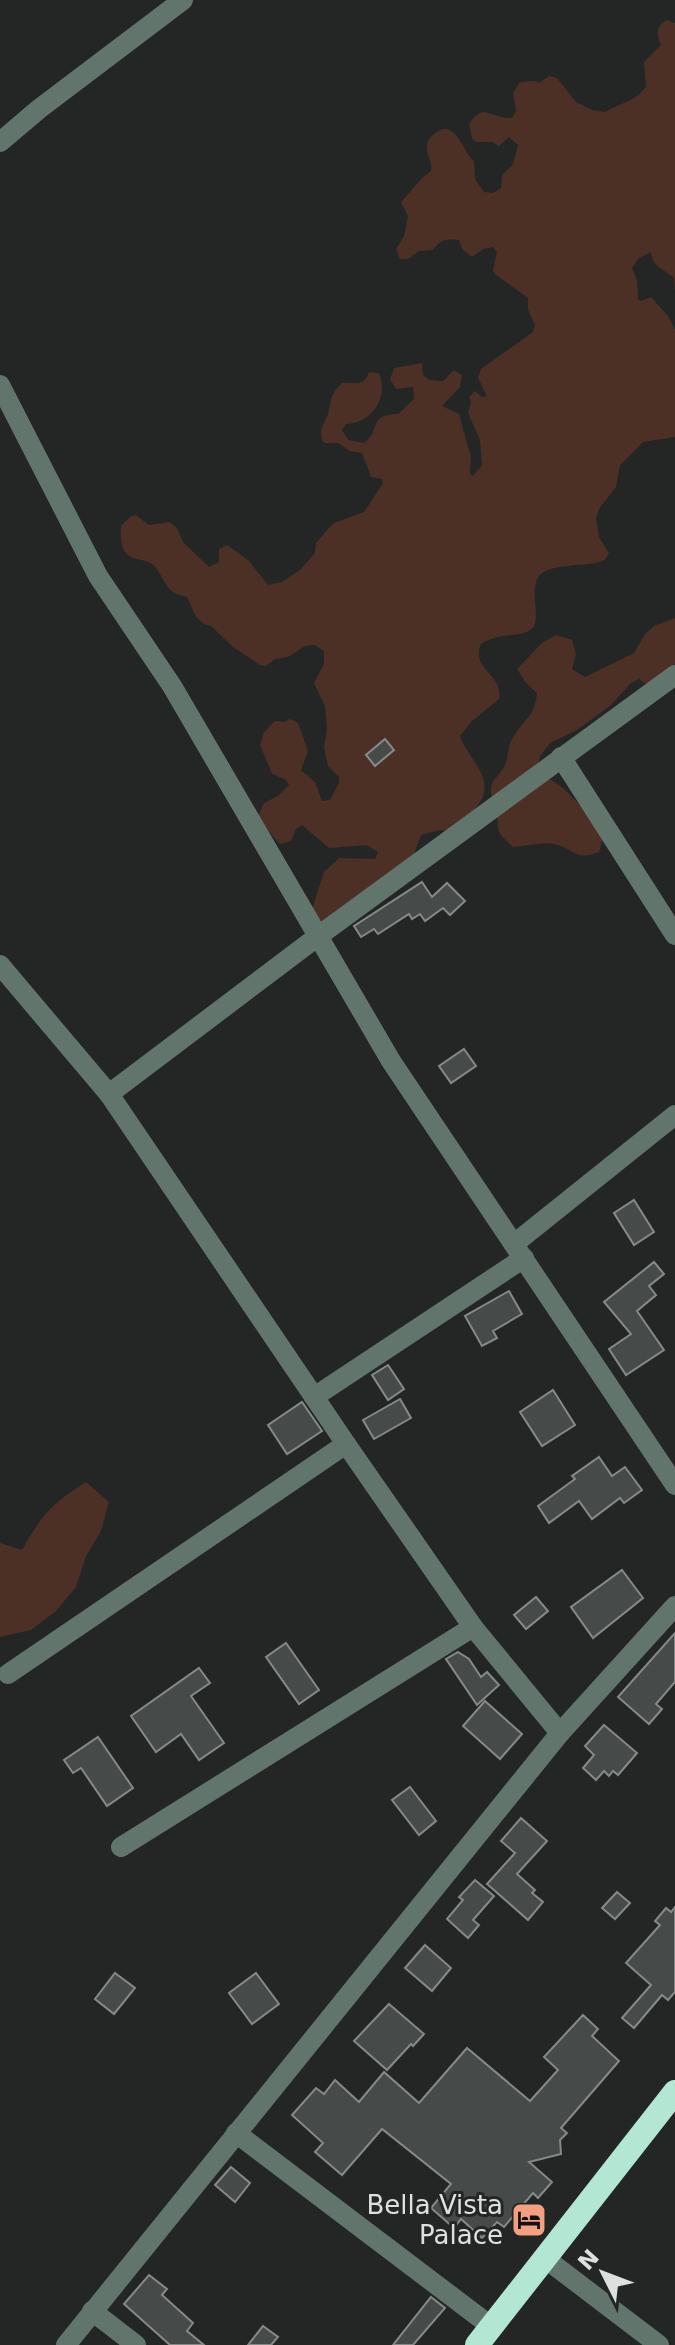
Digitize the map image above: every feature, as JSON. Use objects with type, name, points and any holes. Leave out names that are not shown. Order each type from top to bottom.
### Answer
[{"type":"highway","points":[[485,2336],[675,2092]]},
{"type":"street","points":[[0,142],[183,0]]},
{"type":"street","points":[[0,385],[98,576],[172,686],[391,1061],[675,1485]]},
{"type":"street","points":[[109,1094],[317,937],[675,675]]},
{"type":"street","points":[[561,757],[675,935]]},
{"type":"street","points":[[0,965],[109,1094],[473,1627],[560,1733]]},
{"type":"street","points":[[314,1397],[519,1251],[675,1115]]},
{"type":"street","points":[[8,1674],[346,1444]]},
{"type":"street","points":[[66,2345],[560,1733],[675,1606]]},
{"type":"street","points":[[121,1847],[473,1627]]},
{"type":"street","points":[[236,2133],[485,2336]]},
{"type":"street","points":[[546,2259],[659,2345]]},
{"type":"street","points":[[92,2311],[136,2345]]},
{"type":"shaded area","points":[[667,20],[675,23],[675,291],[674,278],[656,264],[651,252],[638,259],[632,268],[637,280],[638,299],[641,301],[651,297],[668,316],[675,330],[675,437],[643,442],[620,465],[616,487],[596,518],[599,537],[609,553],[605,560],[556,568],[540,575],[535,588],[534,627],[481,644],[480,660],[497,683],[499,699],[471,722],[460,736],[483,779],[483,797],[478,805],[450,831],[421,835],[410,866],[326,925],[311,912],[324,872],[339,858],[375,859],[378,852],[367,845],[329,848],[302,825],[296,829],[291,841],[280,844],[257,818],[264,803],[278,796],[289,785],[285,779],[272,774],[260,745],[264,732],[275,721],[290,719],[298,723],[308,751],[301,770],[315,782],[322,801],[330,800],[339,783],[339,777],[328,766],[324,747],[327,729],[325,706],[314,683],[324,664],[324,651],[315,645],[305,646],[288,657],[275,659],[266,666],[260,665],[196,617],[187,597],[171,590],[151,563],[128,555],[121,540],[121,526],[136,515],[149,525],[170,522],[177,528],[183,542],[209,567],[219,562],[219,549],[227,545],[248,560],[268,585],[282,582],[300,570],[315,553],[316,543],[334,523],[364,512],[383,483],[382,479],[371,477],[362,453],[322,440],[322,429],[335,392],[342,383],[361,382],[369,372],[379,373],[382,392],[376,408],[363,419],[346,424],[342,430],[348,440],[364,443],[373,433],[378,420],[398,414],[414,399],[413,387],[396,389],[390,379],[394,368],[422,363],[423,375],[430,380],[443,381],[454,370],[462,375],[460,387],[442,406],[459,414],[471,457],[472,476],[482,466],[480,440],[468,413],[469,397],[475,391],[482,397],[487,396],[478,378],[481,369],[533,332],[535,325],[528,310],[528,298],[495,274],[497,252],[493,247],[483,249],[472,257],[462,249],[459,240],[448,240],[433,250],[419,251],[408,259],[400,259],[396,249],[404,236],[408,216],[401,202],[431,171],[427,144],[431,137],[447,129],[453,132],[474,161],[475,179],[484,192],[493,193],[501,188],[502,175],[513,164],[518,145],[509,137],[499,146],[492,142],[476,142],[469,124],[483,112],[512,118],[516,111],[513,93],[520,82],[539,83],[549,76],[557,78],[576,102],[605,112],[638,95],[646,86],[644,62],[661,45],[658,31]]},
{"type":"shaded area","points":[[675,618],[675,673],[646,684],[639,679],[631,683],[611,705],[577,730],[550,743],[540,756],[538,771],[563,788],[584,809],[603,838],[599,852],[581,855],[547,843],[513,847],[499,830],[491,788],[505,765],[512,739],[532,712],[536,701],[537,693],[517,669],[542,643],[556,635],[572,640],[576,654],[572,669],[585,677],[634,653],[645,634],[654,626]]},
{"type":"shaded area","points":[[86,1482],[109,1502],[101,1531],[86,1556],[76,1587],[56,1611],[31,1630],[0,1637],[0,1543],[22,1550],[48,1511]]},
{"type":"building","points":[[385,739],[394,750],[375,766],[366,755]]},
{"type":"building","points":[[422,882],[432,897],[447,883],[465,901],[450,915],[443,908],[425,921],[420,914],[412,919],[409,914],[378,934],[374,929],[361,937],[354,926]]},
{"type":"building","points":[[464,1049],[476,1066],[451,1083],[439,1066]]},
{"type":"building","points":[[634,1200],[654,1232],[634,1245],[614,1213]]},
{"type":"building","points":[[654,1262],[664,1274],[649,1286],[656,1295],[637,1311],[664,1350],[626,1375],[609,1349],[631,1334],[604,1302]]},
{"type":"building","points":[[509,1291],[522,1314],[493,1331],[497,1338],[482,1346],[465,1316]]},
{"type":"building","points":[[388,1365],[404,1389],[388,1400],[372,1375]]},
{"type":"building","points":[[553,1390],[575,1425],[542,1446],[520,1412]]},
{"type":"building","points":[[400,1399],[411,1418],[374,1439],[363,1420]]},
{"type":"building","points":[[302,1402],[322,1431],[287,1454],[268,1425]]},
{"type":"building","points":[[599,1457],[612,1476],[625,1467],[642,1490],[624,1503],[620,1498],[592,1519],[579,1501],[549,1523],[538,1506]]},
{"type":"building","points":[[622,1570],[643,1598],[593,1638],[571,1607]]},
{"type":"building","points":[[536,1597],[548,1611],[526,1629],[514,1615]]},
{"type":"building","points":[[675,1633],[675,1682],[656,1704],[662,1709],[649,1724],[618,1697]]},
{"type":"building","points":[[286,1643],[319,1690],[299,1704],[266,1657]]},
{"type":"building","points":[[458,1652],[469,1659],[481,1677],[487,1672],[499,1685],[477,1705],[446,1659]]},
{"type":"building","points":[[199,1668],[210,1683],[191,1696],[224,1743],[199,1760],[181,1734],[156,1752],[131,1716]]},
{"type":"building","points":[[485,1701],[522,1734],[500,1759],[463,1726]]},
{"type":"building","points":[[604,1725],[637,1753],[618,1775],[613,1771],[609,1776],[604,1771],[596,1780],[583,1768],[594,1755],[585,1746]]},
{"type":"building","points":[[98,1737],[133,1788],[107,1806],[81,1768],[73,1773],[64,1760]]},
{"type":"building","points":[[410,1787],[436,1821],[419,1835],[392,1800]]},
{"type":"building","points":[[521,1818],[547,1841],[517,1874],[543,1902],[528,1920],[487,1884],[515,1853],[501,1841]]},
{"type":"building","points":[[475,1880],[494,1896],[473,1920],[479,1925],[468,1938],[447,1919],[463,1900],[459,1897]]},
{"type":"building","points":[[617,1892],[630,1903],[615,1919],[602,1908]]},
{"type":"building","points":[[675,1907],[675,1992],[668,2000],[662,1995],[634,2028],[622,2018],[651,1985],[626,1963],[660,1925],[655,1921],[666,1908],[671,1912]]},
{"type":"building","points":[[425,1945],[451,1968],[432,1991],[405,1968]]},
{"type":"building","points":[[115,1973],[135,1988],[114,2014],[95,1999]]},
{"type":"building","points":[[256,1973],[279,2004],[252,2024],[229,1993]]},
{"type":"building","points":[[389,2004],[424,2034],[387,2070],[354,2041]]},
{"type":"building","points":[[583,2015],[598,2029],[592,2036],[619,2061],[561,2128],[567,2133],[560,2140],[561,2154],[529,2162],[552,2182],[538,2198],[533,2193],[504,2227],[497,2222],[482,2238],[461,2219],[454,2228],[431,2208],[451,2184],[382,2129],[342,2175],[315,2152],[323,2143],[292,2115],[316,2088],[324,2094],[335,2080],[359,2102],[384,2072],[419,2103],[467,2048],[530,2101],[558,2070],[544,2057]]},
{"type":"building","points":[[231,2167],[250,2183],[235,2202],[215,2185]]},
{"type":"building","points":[[149,2275],[167,2289],[162,2295],[193,2323],[187,2331],[204,2345],[170,2345],[124,2304]]},
{"type":"building","points":[[431,2297],[445,2308],[413,2345],[393,2345]]},
{"type":"building","points":[[263,2326],[278,2337],[271,2345],[248,2345]]},
{"type":"place","name":"Bella Vista Palace","points":[[529,2220]]}]
